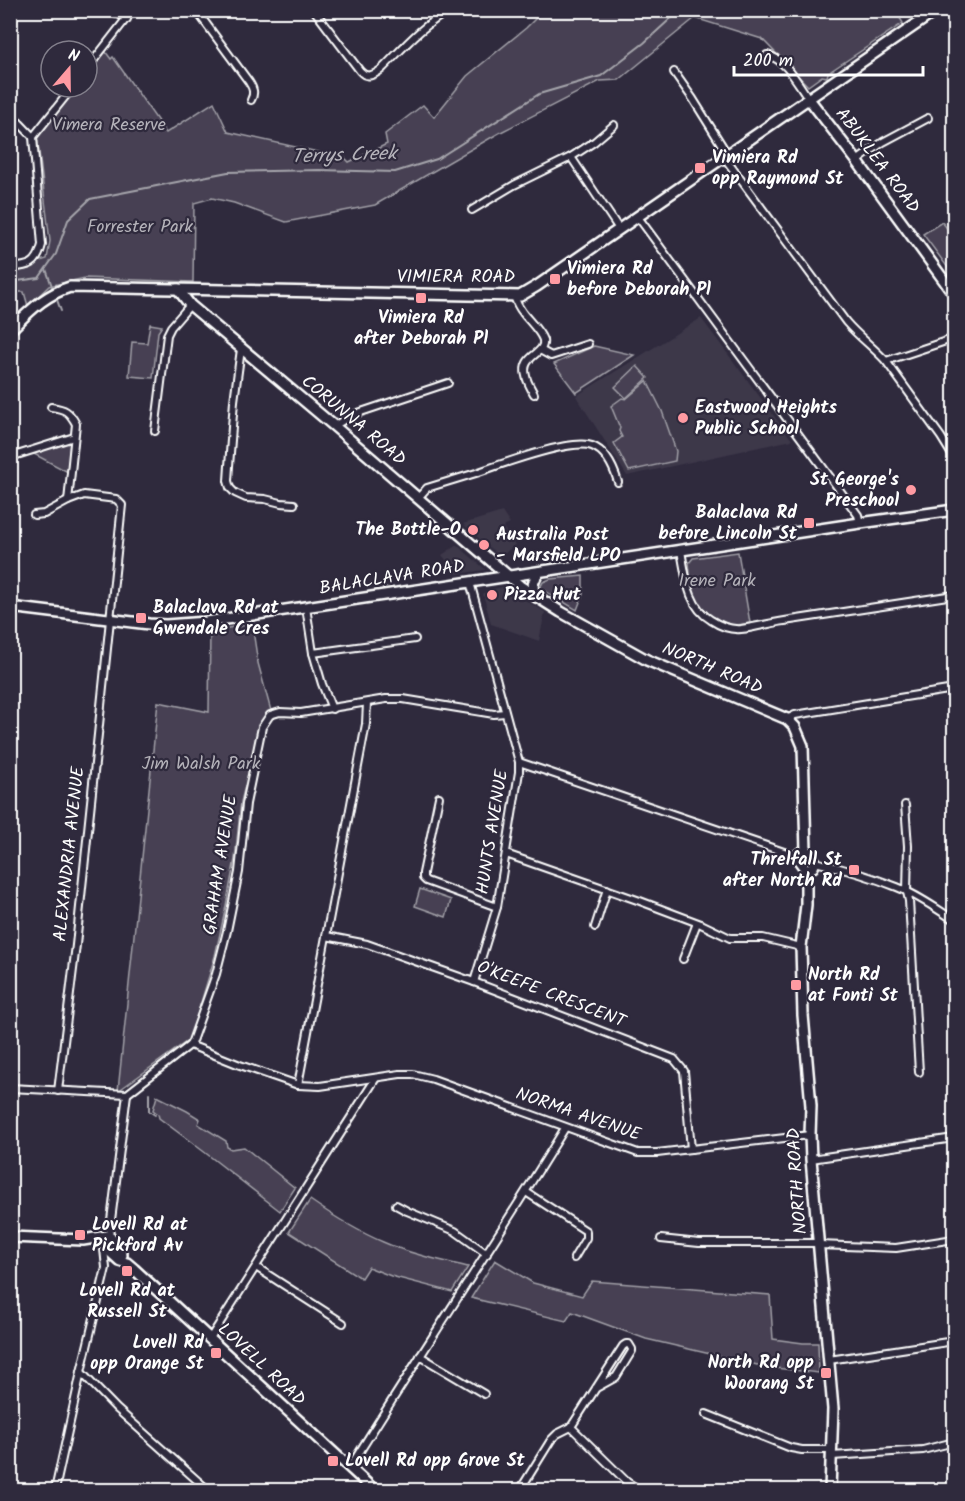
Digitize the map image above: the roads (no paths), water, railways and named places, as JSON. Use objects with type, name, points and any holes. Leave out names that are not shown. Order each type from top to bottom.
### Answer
[{"type":"street","points":[[111,10],[127,19]]},
{"type":"street","points":[[99,54],[133,10]]},
{"type":"street","points":[[196,10],[249,81],[253,93],[251,100]]},
{"type":"street","points":[[314,10],[365,76],[382,69],[423,28],[451,10]]},
{"type":"street","name":"VIMIERA ROAD","points":[[10,330],[48,296],[70,287],[514,296],[525,294],[937,10]]},
{"type":"street","name":"ABUKLEA ROAD","points":[[766,55],[775,57],[782,63],[954,294]]},
{"type":"street","points":[[674,72],[693,99],[726,156],[846,322],[886,361],[954,458]]},
{"type":"street","points":[[33,137],[63,99]]},
{"type":"street","points":[[10,113],[33,137],[42,245],[36,261],[26,266],[10,268]]},
{"type":"street","points":[[857,161],[883,142],[928,118]]},
{"type":"street","points":[[472,210],[514,185],[571,157],[614,125]]},
{"type":"street","points":[[571,157],[619,229]]},
{"type":"street","points":[[638,217],[858,515],[860,523]]},
{"type":"street","name":"CORUNNA ROAD","points":[[178,289],[190,305],[509,577]]},
{"type":"street","points":[[514,296],[518,306],[542,338],[543,344],[540,350],[525,364],[526,376],[534,394]]},
{"type":"street","points":[[155,431],[167,335],[190,305]]},
{"type":"street","points":[[886,361],[954,336]]},
{"type":"street","points":[[540,350],[551,356],[588,344]]},
{"type":"street","points":[[241,349],[234,401],[228,481],[235,493],[246,498],[294,504]]},
{"type":"street","points":[[334,426],[352,415],[448,383]]},
{"type":"street","points":[[34,515],[44,514],[68,501],[76,424],[71,414],[51,407]]},
{"type":"street","points":[[17,455],[74,437]]},
{"type":"street","points":[[418,498],[427,488],[526,456],[570,446],[591,445],[600,451],[609,460],[618,482]]},
{"type":"street","name":"ALEXANDRIA AVENUE","points":[[58,1091],[76,945],[122,505],[116,499],[84,495],[68,501]]},
{"type":"street","name":"BALACLAVA ROAD","points":[[10,608],[158,625],[192,623],[954,510]]},
{"type":"street","points":[[681,551],[693,602],[710,620],[729,629],[954,595]]},
{"type":"street","points":[[536,597],[533,584],[539,572]]},
{"type":"street","name":"NORTH ROAD","points":[[509,577],[536,597],[647,660],[787,719]]},
{"type":"street","name":"HUNTS AVENUE","points":[[470,582],[519,762],[496,907],[474,982]]},
{"type":"street","points":[[306,607],[313,653],[332,709],[386,699],[404,699],[494,714],[505,713]]},
{"type":"street","points":[[313,653],[415,639]]},
{"type":"street","points":[[815,862],[813,867],[806,870],[799,862],[802,853],[802,746],[795,728],[787,719],[795,715],[954,689]]},
{"type":"street","points":[[298,1085],[366,724],[367,703]]},
{"type":"street","name":"GRAHAM AVENUE","points":[[190,1046],[216,974],[224,941],[239,872],[246,804],[262,727],[270,715],[280,712],[301,713],[332,709]]},
{"type":"street","points":[[519,762],[787,853],[810,853],[815,862],[907,892],[954,920]]},
{"type":"street","points":[[439,797],[423,878],[496,907]]},
{"type":"street","points":[[905,805],[908,846],[907,892],[919,1072]]},
{"type":"street","points":[[506,854],[607,889],[730,938],[763,938],[801,947]]},
{"type":"street","name":"NORTH ROAD","points":[[806,870],[806,905],[801,947],[803,1016],[811,1107],[811,1159],[832,1410],[830,1491]]},
{"type":"street","points":[[595,927],[607,889]]},
{"type":"street","points":[[683,959],[697,923]]},
{"type":"street","name":"O'KEEFE CRESCENT","points":[[326,936],[367,944],[474,982],[674,1059],[684,1071],[691,1149]]},
{"type":"street","points":[[10,1088],[127,1094],[190,1046]]},
{"type":"street","name":"NORMA AVENUE","points":[[190,1046],[298,1085],[320,1086],[413,1074],[433,1079],[638,1153],[657,1153],[810,1135]]},
{"type":"street","points":[[209,1340],[376,1078]]},
{"type":"street","points":[[55,1491],[106,1268],[107,1244],[127,1094]]},
{"type":"street","points":[[350,1469],[565,1128]]},
{"type":"street","points":[[811,1159],[954,1138]]},
{"type":"street","points":[[526,1192],[586,1231],[586,1238],[574,1258]]},
{"type":"street","points":[[396,1205],[455,1232],[487,1254]]},
{"type":"street","points":[[10,1237],[83,1240],[107,1244]]},
{"type":"street","points":[[661,1239],[699,1243],[818,1244],[896,1248],[954,1239]]},
{"type":"street","name":"LOVELL ROAD","points":[[107,1244],[124,1257],[124,1262],[374,1491]]},
{"type":"street","points":[[106,1268],[113,1261],[124,1262]]},
{"type":"street","points":[[256,1267],[343,1323]]},
{"type":"street","points":[[829,1360],[954,1341]]},
{"type":"street","points":[[519,1491],[551,1440],[570,1427],[623,1346],[629,1344],[632,1351],[616,1377],[596,1388]]},
{"type":"street","points":[[420,1356],[484,1394]]},
{"type":"street","points":[[81,1372],[117,1409],[208,1491]]},
{"type":"street","points":[[706,1414],[802,1450],[832,1453],[923,1450],[954,1442]]},
{"type":"street","points":[[570,1427],[627,1482],[640,1491]]},
{"type":"waterway","name":"Terrys Creek","points":[[10,282],[39,278],[56,254],[68,220],[90,199],[228,172],[319,170],[395,172],[437,159],[539,94],[601,76],[644,43],[680,10]]},
{"type":"waterway","points":[[46,269],[54,292]]},
{"type":"waterway","points":[[56,297],[61,311]]},
{"type":"waterway","points":[[149,1093],[149,1111],[155,1115]]},
{"type":"place","name":"Vimiera Rd opp Raymond St","points":[[700,168]]},
{"type":"place","name":"Vimiera Rd before Deborah Pl","points":[[555,279]]},
{"type":"place","name":"Vimiera Rd after Deborah Pl","points":[[421,298]]},
{"type":"place","name":"Eastwood Heights Public School","points":[[683,418]]},
{"type":"place","name":"St George's Preschool","points":[[911,490]]},
{"type":"place","name":"Balaclava Rd before Lincoln St","points":[[809,523]]},
{"type":"place","name":"The Bottle-O","points":[[473,530]]},
{"type":"place","name":"Australia Post - Marsfield LPO","points":[[484,545]]},
{"type":"place","name":"Pizza Hut","points":[[492,595]]},
{"type":"place","name":"Balaclava Rd at Gwendale Cres","points":[[141,618]]},
{"type":"place","name":"Threlfall St after North Rd","points":[[854,870]]},
{"type":"place","name":"North Rd at Fonti St","points":[[796,985]]},
{"type":"place","name":"Lovell Rd at Pickford Av","points":[[80,1235]]},
{"type":"place","name":"Lovell Rd at Russell St","points":[[127,1271]]},
{"type":"place","name":"Lovell Rd opp Orange St","points":[[216,1353]]},
{"type":"place","name":"North Rd opp Woorang St","points":[[826,1373]]},
{"type":"place","name":"Lovell Rd opp Grove St","points":[[333,1461]]},
{"type":"park label","name":"Vimera Reserve","points":[[109,125]]},
{"type":"park label","name":"Forrester Park","points":[[140,227]]},
{"type":"park label","name":"Irene Park","points":[[717,581]]},
{"type":"park label","name":"Jim Walsh Park","points":[[201,764]]}]
